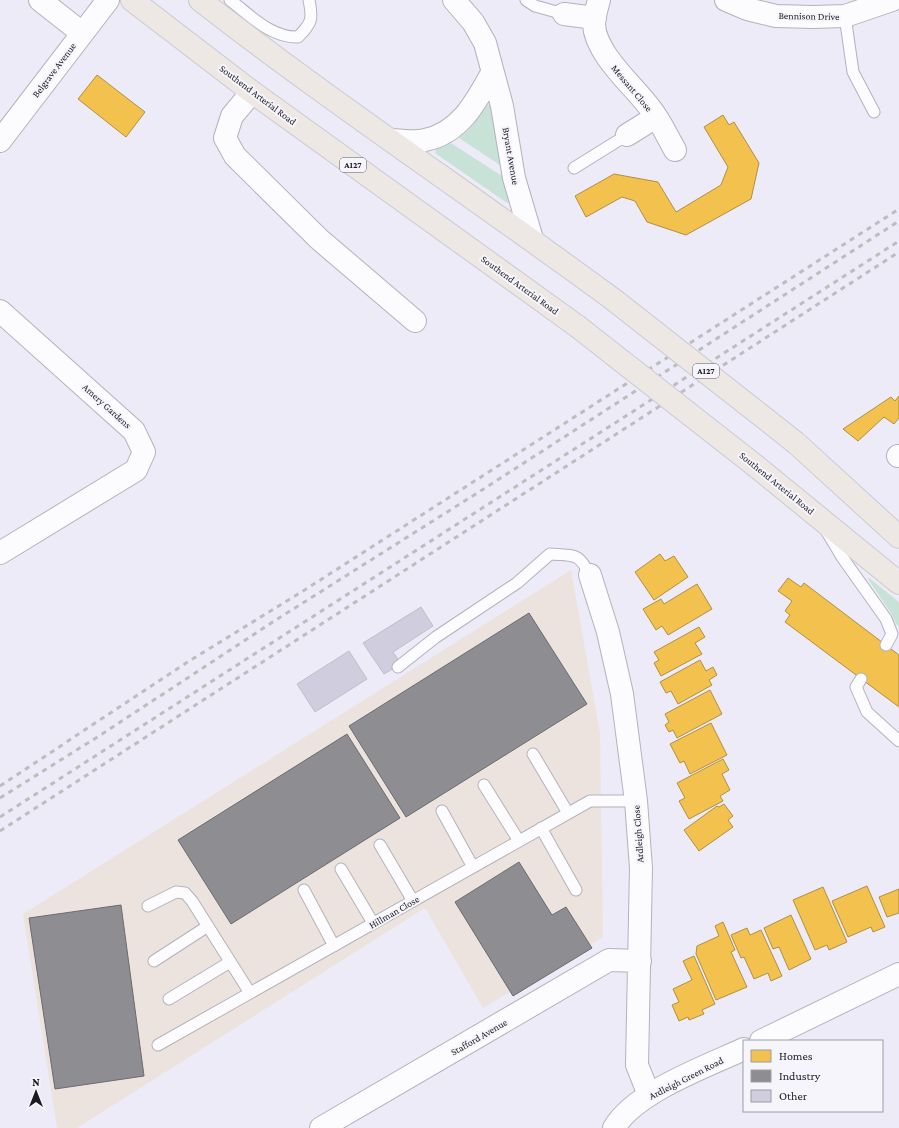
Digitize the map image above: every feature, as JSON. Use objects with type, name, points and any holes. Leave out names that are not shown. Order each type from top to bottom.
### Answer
[{"type":"highway","name":"Southend Arterial Road","points":[[132,0],[252,92],[577,326],[757,467],[899,583]]},
{"type":"highway","name":"A127","points":[[200,0],[269,54],[532,239],[614,300],[796,442],[899,537]]},
{"type":"street","points":[[40,0],[82,33]]},
{"type":"street","name":"Belgrave Avenue","points":[[0,141],[108,0]]},
{"type":"street","name":"Bryant Avenue","points":[[454,0],[473,22],[485,42],[502,106],[514,178],[532,239]]},
{"type":"street","name":"Bennison Drive","points":[[726,0],[747,9],[776,16],[813,17],[844,16],[892,0]]},
{"type":"street","points":[[564,14],[597,9]]},
{"type":"street","name":"Messant Close","points":[[597,9],[594,26],[608,58],[628,84],[651,108],[675,150]]},
{"type":"street","points":[[391,140],[424,141],[444,133],[466,117],[492,73]]},
{"type":"street","points":[[252,92],[232,116],[225,138],[235,156],[319,239],[415,321]]},
{"type":"street","points":[[627,135],[656,117]]},
{"type":"street","name":"Amery Gardens","points":[[0,311],[134,431],[144,452],[136,470],[0,553]]},
{"type":"street","name":"Ardleigh Close","points":[[590,575],[608,632],[622,694],[636,801],[641,868],[640,961],[636,1065],[649,1095]]},
{"type":"street","name":"Stafford Avenue","points":[[321,1128],[609,960],[640,961]]},
{"type":"street","points":[[763,1040],[899,974]]},
{"type":"street","name":"Ardleigh Green Road","points":[[614,1128],[619,1119],[649,1095],[743,1049]]},
{"type":"lane","points":[[230,0],[262,24],[287,38],[298,37],[310,25],[312,15],[309,0]]},
{"type":"lane","points":[[526,0],[535,6],[548,11],[564,14]]},
{"type":"lane","points":[[844,16],[853,72],[857,83],[874,112]]},
{"type":"lane","points":[[574,168],[627,135]]},
{"type":"lane","points":[[817,516],[842,557],[896,634],[886,645]]},
{"type":"lane","points":[[398,667],[436,638],[517,583],[550,554],[573,556],[582,560],[590,575]]},
{"type":"lane","points":[[861,679],[856,687],[867,712],[899,741]]},
{"type":"lane","points":[[533,754],[568,813]]},
{"type":"lane","points":[[484,785],[519,841]]},
{"type":"lane","name":"Hillman Close","points":[[158,1045],[590,801],[636,801]]},
{"type":"lane","points":[[442,812],[473,867]]},
{"type":"lane","points":[[541,828],[576,890]]},
{"type":"lane","points":[[380,845],[413,901]]},
{"type":"lane","points":[[341,868],[373,923]]},
{"type":"lane","points":[[304,890],[334,946]]},
{"type":"lane","points":[[148,906],[176,892],[185,893],[208,926],[250,993]]},
{"type":"lane","points":[[154,961],[208,926]]},
{"type":"lane","points":[[169,999],[230,962]]},
{"type":"shaded area","points":[[571,570],[600,733],[603,937],[483,1008],[425,908],[77,1128],[57,1128],[23,914]]},
{"type":"green space","points":[[491,104],[503,167],[459,138],[470,128],[488,105]]},
{"type":"green space","points":[[451,143],[505,178],[511,199],[509,202],[507,203],[435,153],[436,149]]},
{"type":"green space","points":[[869,578],[899,602],[899,626],[896,624],[892,615],[868,579]]},
{"type":"building: Homes","points":[[97,75],[145,112],[126,137],[78,99]]},
{"type":"building: Homes","points":[[723,115],[729,125],[734,122],[759,163],[751,199],[686,235],[647,222],[635,201],[622,197],[586,217],[575,196],[614,174],[658,182],[676,212],[721,185],[728,167],[704,127]]},
{"type":"building: Homes","points":[[899,396],[899,418],[894,424],[884,417],[858,441],[843,429],[891,397],[895,401]]},
{"type":"building: Homes","points":[[660,554],[665,561],[674,556],[688,577],[654,600],[635,572]]},
{"type":"building: Homes","points":[[788,578],[801,587],[804,583],[899,655],[899,707],[785,622],[790,615],[785,611],[792,601],[778,591]]},
{"type":"building: Homes","points":[[697,584],[712,609],[668,635],[662,626],[656,630],[643,609],[661,599],[664,604]]},
{"type":"building: Homes","points":[[699,627],[705,637],[695,643],[702,654],[661,676],[654,663],[659,660],[654,652]]},
{"type":"building: Homes","points":[[700,660],[706,671],[713,667],[717,675],[709,680],[712,685],[678,704],[671,691],[666,693],[660,682]]},
{"type":"building: Homes","points":[[710,690],[722,714],[677,738],[673,730],[669,732],[665,725],[669,722],[665,714]]},
{"type":"building: Homes","points":[[711,723],[727,755],[690,774],[684,761],[680,763],[670,744]]},
{"type":"building: Homes","points":[[723,759],[729,770],[722,774],[730,790],[720,796],[723,801],[689,819],[679,801],[685,798],[677,783]]},
{"type":"building: Homes","points":[[724,804],[733,816],[728,820],[733,827],[699,851],[684,830],[717,806],[719,807]]},
{"type":"building: Homes","points":[[867,886],[885,927],[873,932],[871,927],[848,937],[832,901]]},
{"type":"building: Homes","points":[[823,887],[847,942],[829,950],[827,945],[815,950],[793,900]]},
{"type":"building: Homes","points":[[899,889],[899,913],[887,917],[879,897]]},
{"type":"building: Homes","points":[[791,915],[811,959],[789,970],[779,947],[773,949],[764,928]]},
{"type":"building: Homes","points":[[723,922],[735,950],[731,952],[747,987],[716,1000],[696,954],[697,946],[719,936],[715,926]]},
{"type":"building: Homes","points":[[747,928],[750,935],[761,930],[782,976],[771,981],[768,973],[754,979],[744,957],[741,958],[731,935]]},
{"type":"building: Homes","points":[[694,956],[715,1004],[702,1010],[704,1014],[689,1020],[688,1017],[679,1021],[672,1005],[679,1002],[673,989],[692,980],[683,961]]},
{"type":"building: Industry","points":[[529,613],[587,704],[406,817],[349,726]]},
{"type":"building: Industry","points":[[347,734],[400,818],[231,924],[178,840]]},
{"type":"building: Industry","points":[[519,862],[552,915],[566,907],[592,948],[513,996],[455,902]]},
{"type":"building: Industry","points":[[121,905],[144,1076],[55,1089],[29,918]]},
{"type":"building: Other","points":[[421,607],[433,626],[393,652],[401,664],[384,674],[363,643]]},
{"type":"building: Other","points":[[349,651],[367,679],[315,712],[297,684]]},
{"type":"railway","points":[[0,786],[186,663],[303,591],[899,209]]},
{"type":"railway","points":[[0,798],[99,736],[279,618],[482,490],[899,221]]},
{"type":"railway","points":[[0,817],[899,241]]},
{"type":"railway","points":[[0,831],[899,252]]}]
